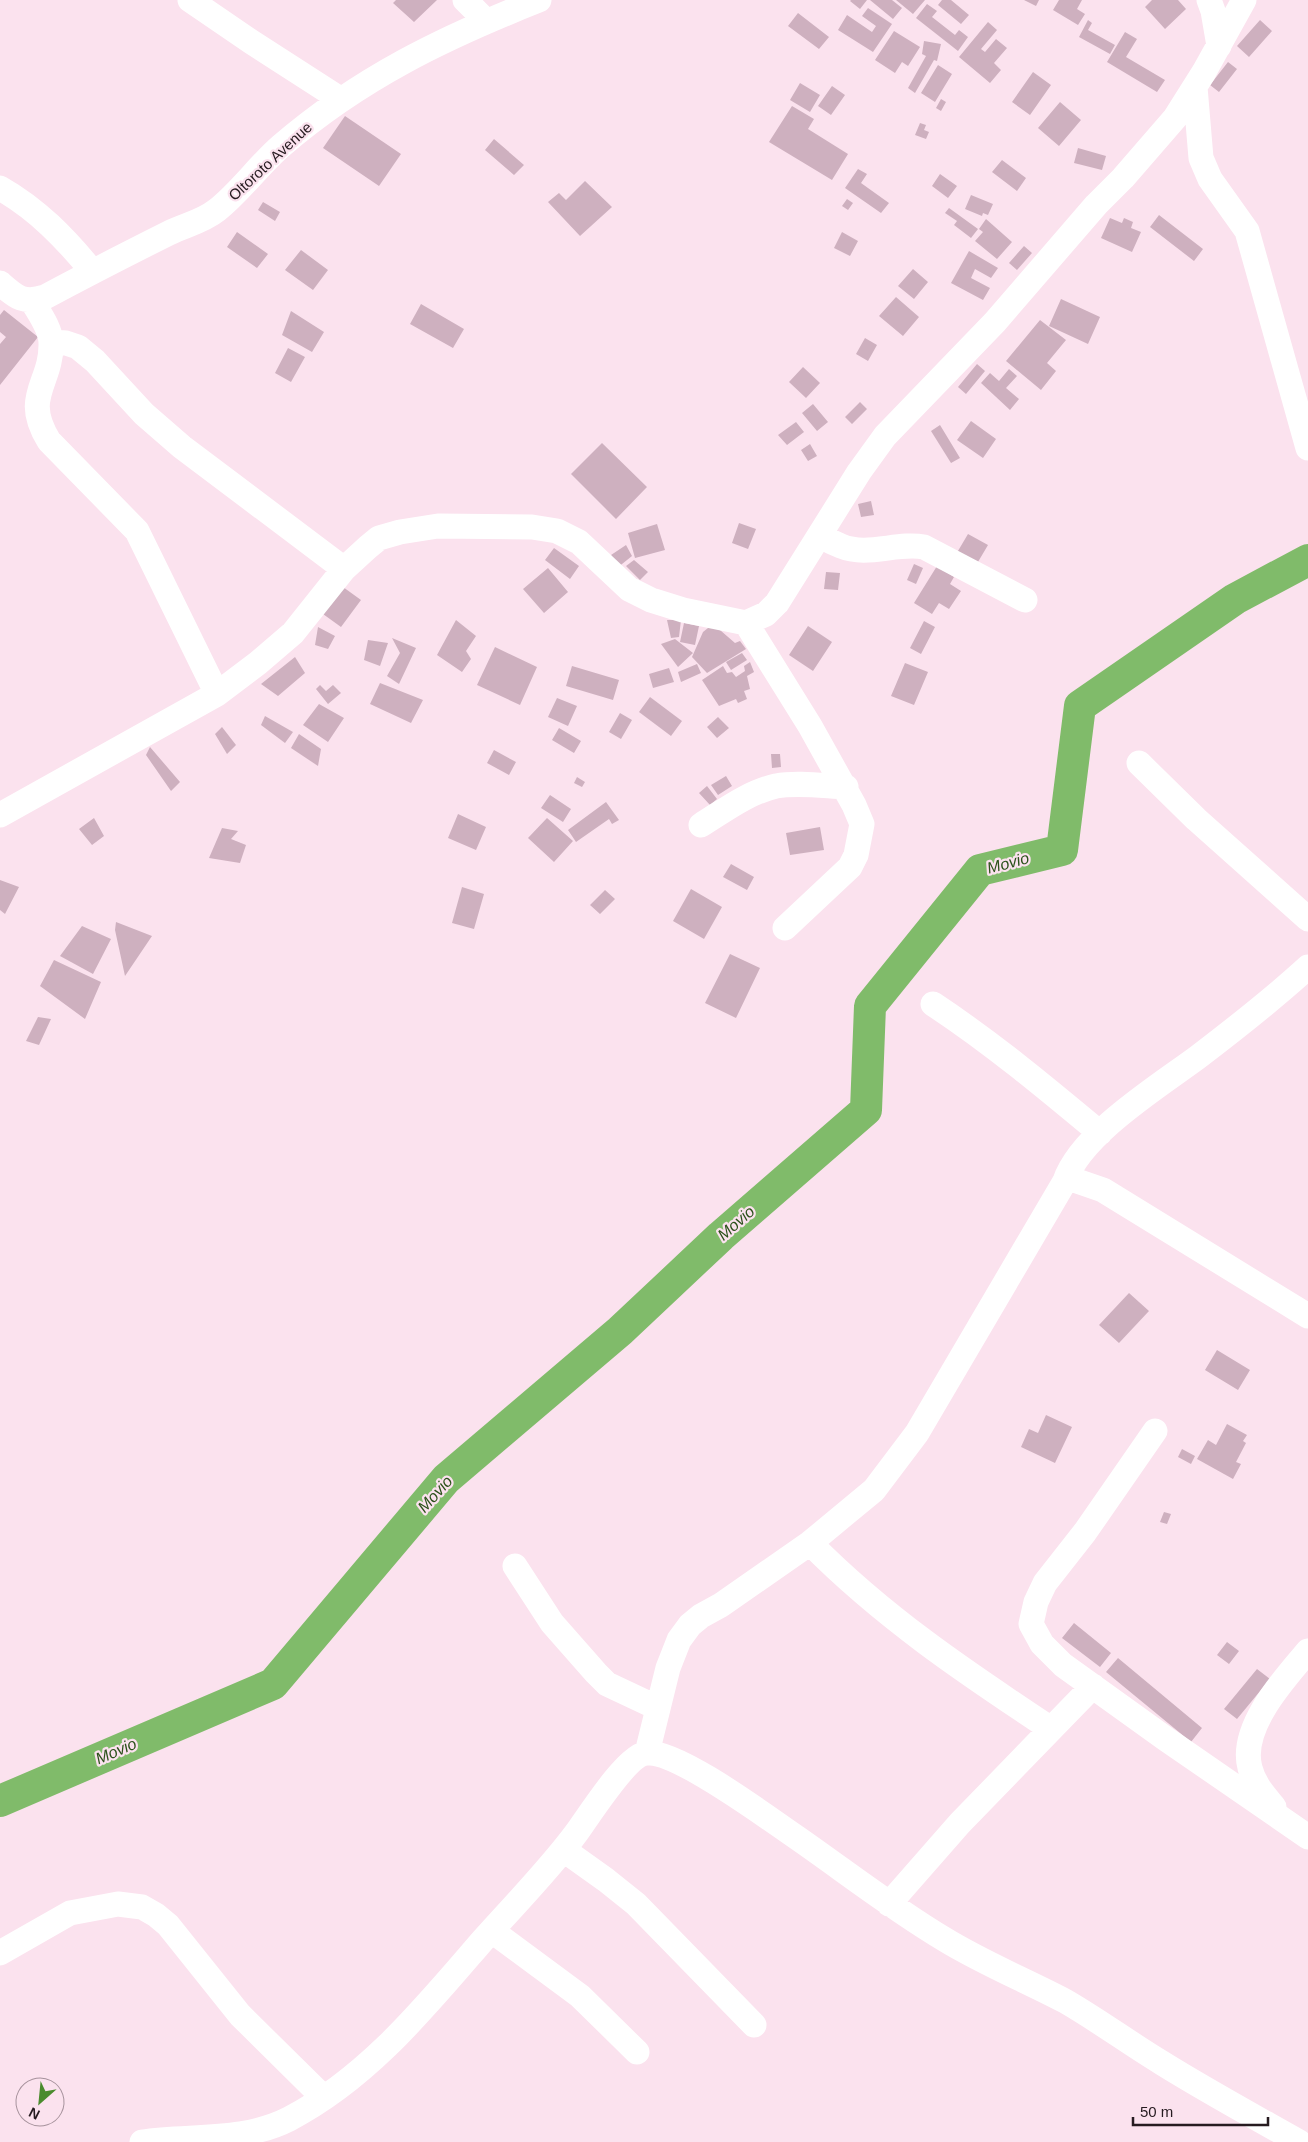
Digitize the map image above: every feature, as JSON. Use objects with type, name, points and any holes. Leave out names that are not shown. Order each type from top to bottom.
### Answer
[{"type":"street","points":[[190,0],[340,99]]},
{"type":"street","points":[[465,0],[486,21]]},
{"type":"street","name":"Oltoroto Avenue","points":[[32,301],[45,297],[92,271],[172,231],[200,220],[216,210],[279,148],[340,99],[416,53],[486,21],[540,0]]},
{"type":"street","points":[[1209,0],[1213,11],[1219,46]]},
{"type":"street","points":[[0,815],[217,694],[293,633],[344,569],[379,538],[400,532],[438,526],[532,526],[557,531],[579,542],[629,589],[651,600],[683,610],[746,623],[766,614],[777,603],[859,472],[885,436],[996,322],[1096,205],[1175,118],[1219,46],[1244,0]]},
{"type":"street","points":[[1195,87],[1201,158],[1210,180],[1247,231],[1308,448]]},
{"type":"street","points":[[0,188],[44,218],[66,240],[92,271]]},
{"type":"street","points":[[0,283],[23,300],[32,301],[52,342],[36,408],[40,426],[49,441],[137,531],[217,694]]},
{"type":"street","points":[[52,342],[66,343],[78,347],[95,361],[144,414],[182,447],[344,569]]},
{"type":"street","points":[[820,535],[849,549],[864,550],[911,545],[924,547],[1026,600]]},
{"type":"street","points":[[746,623],[846,787],[862,824],[856,855],[850,867],[786,928]]},
{"type":"street","points":[[1139,763],[1196,819],[1308,919]]},
{"type":"street","points":[[701,825],[735,803],[758,792],[777,786],[846,787]]},
{"type":"street","points":[[647,1753],[668,1668],[679,1640],[690,1625],[810,1543],[874,1490],[917,1433],[1080,1153],[1110,1124],[1270,1002],[1308,967]]},
{"type":"street","points":[[933,1004],[1000,1051],[1100,1133]]},
{"type":"street","points":[[1065,1181],[1074,1180],[1103,1190],[1308,1316]]},
{"type":"street","points":[[1156,1431],[1085,1532],[1050,1577],[1036,1602],[1031,1624],[1042,1644],[1063,1665],[1308,1837]]},
{"type":"street","points":[[810,1543],[842,1576],[919,1639],[1051,1729]]},
{"type":"street","points":[[515,1566],[552,1623],[607,1684],[658,1708]]},
{"type":"street","points":[[1287,1822],[1258,1789],[1249,1767],[1249,1748],[1256,1722],[1268,1700],[1308,1651]]},
{"type":"street","points":[[889,1904],[960,1823],[1093,1686]]},
{"type":"street","points":[[142,2142],[164,2139],[232,2136],[268,2129],[324,2098],[359,2072],[397,2035],[564,1850],[624,1769],[636,1756],[647,1753],[659,1754],[698,1771],[839,1866],[889,1904],[986,1963],[1066,2002],[1164,2065],[1299,2142]]},
{"type":"street","points":[[564,1850],[636,1904],[754,2025]]},
{"type":"street","points":[[0,1953],[70,1913],[118,1904],[142,1907],[168,1925],[240,2015],[324,2098]]},
{"type":"street","points":[[492,1931],[580,1996],[637,2052]]},
{"type":"building","points":[[396,0],[437,0],[414,22],[393,3]]},
{"type":"building","points":[[851,0],[867,0],[860,9]]},
{"type":"building","points":[[870,0],[892,0],[902,8],[893,19]]},
{"type":"building","points":[[896,0],[925,0],[913,14]]},
{"type":"building","points":[[942,0],[951,0],[969,15],[961,24],[938,5]]},
{"type":"building","points":[[1024,0],[1039,0],[1036,6]]},
{"type":"building","points":[[1059,0],[1082,0],[1077,9],[1085,14],[1078,25],[1053,10]]},
{"type":"building","points":[[1152,0],[1178,0],[1186,9],[1165,29],[1145,7]]},
{"type":"building","points":[[927,4],[937,11],[932,17],[955,35],[959,30],[968,37],[958,51],[916,18]]},
{"type":"building","points":[[868,8],[892,24],[873,52],[838,30],[847,15],[872,32],[876,26],[862,16]]},
{"type":"building","points":[[798,13],[829,37],[819,49],[788,26]]},
{"type":"building","points":[[1088,20],[1092,23],[1088,30],[1115,45],[1110,54],[1079,37]]},
{"type":"building","points":[[1260,20],[1272,31],[1249,57],[1237,46]]},
{"type":"building","points":[[988,22],[997,30],[981,49],[985,52],[996,39],[1007,48],[994,63],[1001,70],[990,83],[959,57]]},
{"type":"building","points":[[894,31],[920,47],[908,66],[902,62],[895,73],[875,60]]},
{"type":"building","points":[[1125,32],[1137,39],[1126,57],[1165,80],[1157,92],[1107,62]]},
{"type":"building","points":[[924,41],[941,44],[937,61],[934,60],[915,93],[908,88],[926,56],[922,54]]},
{"type":"building","points":[[1228,62],[1237,69],[1219,92],[1210,85]]},
{"type":"building","points":[[938,65],[952,74],[935,102],[921,93]]},
{"type":"building","points":[[1033,72],[1051,85],[1030,115],[1012,102]]},
{"type":"building","points":[[800,83],[820,95],[810,112],[790,100]]},
{"type":"building","points":[[832,86],[845,95],[831,115],[818,106]]},
{"type":"building","points":[[941,99],[946,102],[941,111],[936,108]]},
{"type":"building","points":[[1060,102],[1081,120],[1059,146],[1038,128]]},
{"type":"building","points":[[792,106],[814,119],[808,129],[848,154],[832,180],[769,142]]},
{"type":"building","points":[[345,116],[401,154],[379,186],[323,148]]},
{"type":"building","points":[[920,123],[926,125],[924,130],[929,132],[926,139],[915,135]]},
{"type":"building","points":[[494,139],[524,165],[514,175],[485,150]]},
{"type":"building","points":[[1078,148],[1106,156],[1102,170],[1074,163]]},
{"type":"building","points":[[1002,160],[1026,178],[1017,191],[992,172]]},
{"type":"building","points":[[858,169],[867,174],[861,183],[889,203],[881,213],[845,188]]},
{"type":"building","points":[[940,174],[957,186],[948,198],[932,186]]},
{"type":"building","points":[[585,181],[612,207],[580,236],[548,202],[559,193],[566,200]]},
{"type":"building","points":[[971,195],[993,204],[988,215],[983,213],[982,216],[965,209]]},
{"type":"building","points":[[847,199],[853,203],[848,210],[842,206]]},
{"type":"building","points":[[263,202],[280,212],[275,221],[258,210]]},
{"type":"building","points":[[949,208],[978,229],[971,238],[954,225],[957,221],[945,213]]},
{"type":"building","points":[[1159,215],[1203,249],[1194,261],[1150,227]]},
{"type":"building","points":[[1110,218],[1122,223],[1124,218],[1133,222],[1131,228],[1141,232],[1132,252],[1101,238]]},
{"type":"building","points":[[986,219],[1012,242],[997,259],[975,241],[983,232],[979,229]]},
{"type":"building","points":[[237,232],[268,254],[257,268],[227,247]]},
{"type":"building","points":[[842,232],[858,241],[850,256],[834,248]]},
{"type":"building","points":[[1024,246],[1032,253],[1017,270],[1009,263]]},
{"type":"building","points":[[301,250],[328,270],[313,290],[285,270]]},
{"type":"building","points":[[969,251],[998,268],[991,278],[975,269],[971,278],[990,288],[983,300],[951,283]]},
{"type":"building","points":[[913,269],[928,282],[914,299],[898,286]]},
{"type":"building","points":[[896,297],[919,317],[903,336],[879,316]]},
{"type":"building","points":[[1061,299],[1100,317],[1088,344],[1049,326]]},
{"type":"building","points":[[421,304],[464,329],[453,348],[410,324]]},
{"type":"building","points":[[4,310],[38,337],[0,385],[0,344],[6,337],[0,332],[0,315]]},
{"type":"building","points":[[291,311],[324,332],[312,352],[282,335]]},
{"type":"building","points":[[1040,320],[1066,340],[1047,363],[1056,371],[1041,390],[1006,361]]},
{"type":"building","points":[[865,338],[877,345],[868,361],[856,354]]},
{"type":"building","points":[[288,348],[305,357],[291,382],[275,373]]},
{"type":"building","points":[[977,364],[985,371],[966,394],[958,387]]},
{"type":"building","points":[[803,367],[820,383],[806,398],[789,382]]},
{"type":"building","points":[[1009,369],[1017,376],[1006,388],[1019,399],[1010,410],[981,383],[990,373],[999,381]]},
{"type":"building","points":[[860,402],[867,409],[852,424],[845,417]]},
{"type":"building","points":[[813,404],[828,422],[817,431],[802,413]]},
{"type":"building","points":[[971,421],[996,439],[983,458],[957,440]]},
{"type":"building","points":[[796,422],[804,432],[787,445],[778,435]]},
{"type":"building","points":[[940,425],[960,458],[951,463],[931,431]]},
{"type":"building","points":[[602,443],[647,487],[616,519],[571,474]]},
{"type":"building","points":[[810,444],[817,456],[808,461],[801,450]]},
{"type":"building","points":[[871,501],[874,515],[861,517],[858,504]]},
{"type":"building","points":[[739,523],[756,529],[748,549],[732,543]]},
{"type":"building","points":[[657,524],[665,550],[635,558],[628,533]]},
{"type":"building","points":[[968,534],[988,545],[975,567],[955,556]]},
{"type":"building","points":[[626,545],[632,556],[617,568],[611,555]]},
{"type":"building","points":[[554,548],[579,566],[570,579],[545,560]]},
{"type":"building","points":[[634,560],[648,572],[640,580],[626,566]]},
{"type":"building","points":[[914,564],[923,568],[916,584],[907,580]]},
{"type":"building","points":[[937,566],[954,577],[950,584],[961,591],[949,609],[939,603],[932,614],[914,603]]},
{"type":"building","points":[[548,568],[568,592],[544,613],[523,589]]},
{"type":"building","points":[[826,572],[840,573],[838,590],[824,589]]},
{"type":"building","points":[[343,587],[361,600],[341,627],[323,614]]},
{"type":"building","points":[[456,620],[476,636],[466,651],[471,659],[462,672],[437,655]]},
{"type":"building","points":[[667,620],[681,620],[679,637],[671,638]]},
{"type":"building","points":[[924,621],[935,627],[921,654],[910,648]]},
{"type":"building","points":[[684,623],[699,626],[695,645],[680,642]]},
{"type":"building","points":[[713,624],[735,643],[740,641],[746,649],[707,673],[692,657],[703,632]]},
{"type":"building","points":[[808,626],[832,642],[813,671],[789,655]]},
{"type":"building","points":[[318,627],[335,636],[328,649],[315,645]]},
{"type":"building","points":[[392,638],[416,648],[399,684],[387,676],[400,653]]},
{"type":"building","points":[[675,639],[693,653],[678,667],[661,644]]},
{"type":"building","points":[[368,640],[388,643],[380,666],[364,660]]},
{"type":"building","points":[[495,647],[537,667],[520,705],[477,685]]},
{"type":"building","points":[[742,653],[747,660],[731,670],[726,662]]},
{"type":"building","points":[[295,657],[305,673],[278,696],[261,684]]},
{"type":"building","points":[[750,662],[754,672],[747,676],[750,689],[744,691],[747,699],[738,703],[736,699],[719,706],[702,680],[723,666],[727,673],[732,672],[736,677],[745,671],[744,666]]},
{"type":"building","points":[[905,663],[928,672],[914,705],[891,696]]},
{"type":"building","points":[[697,664],[701,673],[681,682],[678,672]]},
{"type":"building","points":[[572,666],[619,680],[613,700],[566,686]]},
{"type":"building","points":[[669,668],[674,682],[653,688],[649,674]]},
{"type":"building","points":[[380,683],[423,700],[411,723],[370,704]]},
{"type":"building","points":[[320,685],[326,691],[333,685],[341,693],[328,704],[316,689]]},
{"type":"building","points":[[650,697],[682,721],[671,736],[639,712]]},
{"type":"building","points":[[557,698],[577,706],[568,726],[548,717]]},
{"type":"building","points":[[319,704],[344,718],[328,742],[303,725]]},
{"type":"building","points":[[620,713],[632,720],[621,739],[609,732]]},
{"type":"building","points":[[265,716],[293,732],[285,743],[261,725]]},
{"type":"building","points":[[718,717],[729,728],[717,738],[707,727]]},
{"type":"building","points":[[222,727],[236,745],[227,754],[215,734]]},
{"type":"building","points":[[559,728],[581,741],[574,753],[552,740]]},
{"type":"building","points":[[299,734],[321,749],[318,766],[291,748]]},
{"type":"building","points":[[150,747],[180,782],[171,791],[146,755]]},
{"type":"building","points":[[494,750],[516,762],[509,775],[487,763]]},
{"type":"building","points":[[771,754],[780,754],[781,767],[772,768]]},
{"type":"building","points":[[726,776],[732,786],[718,795],[711,785]]},
{"type":"building","points":[[577,777],[585,782],[582,787],[574,783]]},
{"type":"building","points":[[707,786],[717,799],[710,805],[699,793]]},
{"type":"building","points":[[550,795],[571,809],[563,822],[541,808]]},
{"type":"building","points":[[606,802],[619,820],[612,824],[609,819],[576,842],[568,830]]},
{"type":"building","points":[[458,814],[486,827],[476,850],[448,838]]},
{"type":"building","points":[[94,818],[104,836],[92,845],[79,829]]},
{"type":"building","points":[[547,818],[573,841],[554,862],[528,838]]},
{"type":"building","points":[[820,827],[824,850],[790,855],[786,833]]},
{"type":"building","points":[[222,828],[238,831],[231,839],[246,845],[240,863],[209,858]]},
{"type":"building","points":[[731,864],[754,877],[747,890],[723,877]]},
{"type":"building","points":[[0,880],[19,887],[5,914],[0,910]]},
{"type":"building","points":[[462,887],[484,894],[474,929],[452,923]]},
{"type":"building","points":[[691,889],[722,907],[704,939],[673,921]]},
{"type":"building","points":[[605,890],[615,899],[600,914],[590,905]]},
{"type":"building","points":[[116,922],[152,936],[125,976],[115,930]]},
{"type":"building","points":[[82,926],[111,939],[93,974],[60,956]]},
{"type":"building","points":[[730,954],[760,968],[736,1018],[705,1003]]},
{"type":"building","points":[[54,960],[101,982],[85,1019],[40,986]]},
{"type":"building","points":[[38,1017],[51,1019],[39,1045],[26,1041]]},
{"type":"building","points":[[1129,1293],[1149,1311],[1119,1343],[1099,1325]]},
{"type":"building","points":[[1217,1350],[1250,1370],[1238,1390],[1205,1370]]},
{"type":"building","points":[[1046,1415],[1072,1427],[1055,1463],[1021,1447],[1029,1429],[1038,1433]]},
{"type":"building","points":[[1227,1424],[1247,1435],[1243,1441],[1246,1443],[1236,1462],[1241,1464],[1233,1479],[1197,1459],[1208,1440],[1216,1445]]},
{"type":"building","points":[[1182,1449],[1195,1456],[1191,1464],[1178,1457]]},
{"type":"building","points":[[1164,1512],[1171,1514],[1167,1524],[1160,1522]]},
{"type":"building","points":[[1074,1623],[1111,1653],[1100,1667],[1062,1638]]},
{"type":"building","points":[[1227,1642],[1239,1651],[1229,1664],[1217,1655]]},
{"type":"building","points":[[1118,1658],[1202,1728],[1191,1742],[1106,1672]]},
{"type":"building","points":[[1257,1669],[1270,1679],[1237,1719],[1224,1709]]},
{"type":"waterway","name":"Movio","points":[[0,1801],[273,1684],[446,1479],[620,1331],[721,1236],[866,1110],[870,1006],[980,870],[1062,850],[1080,706],[1235,599],[1308,560]]}]
